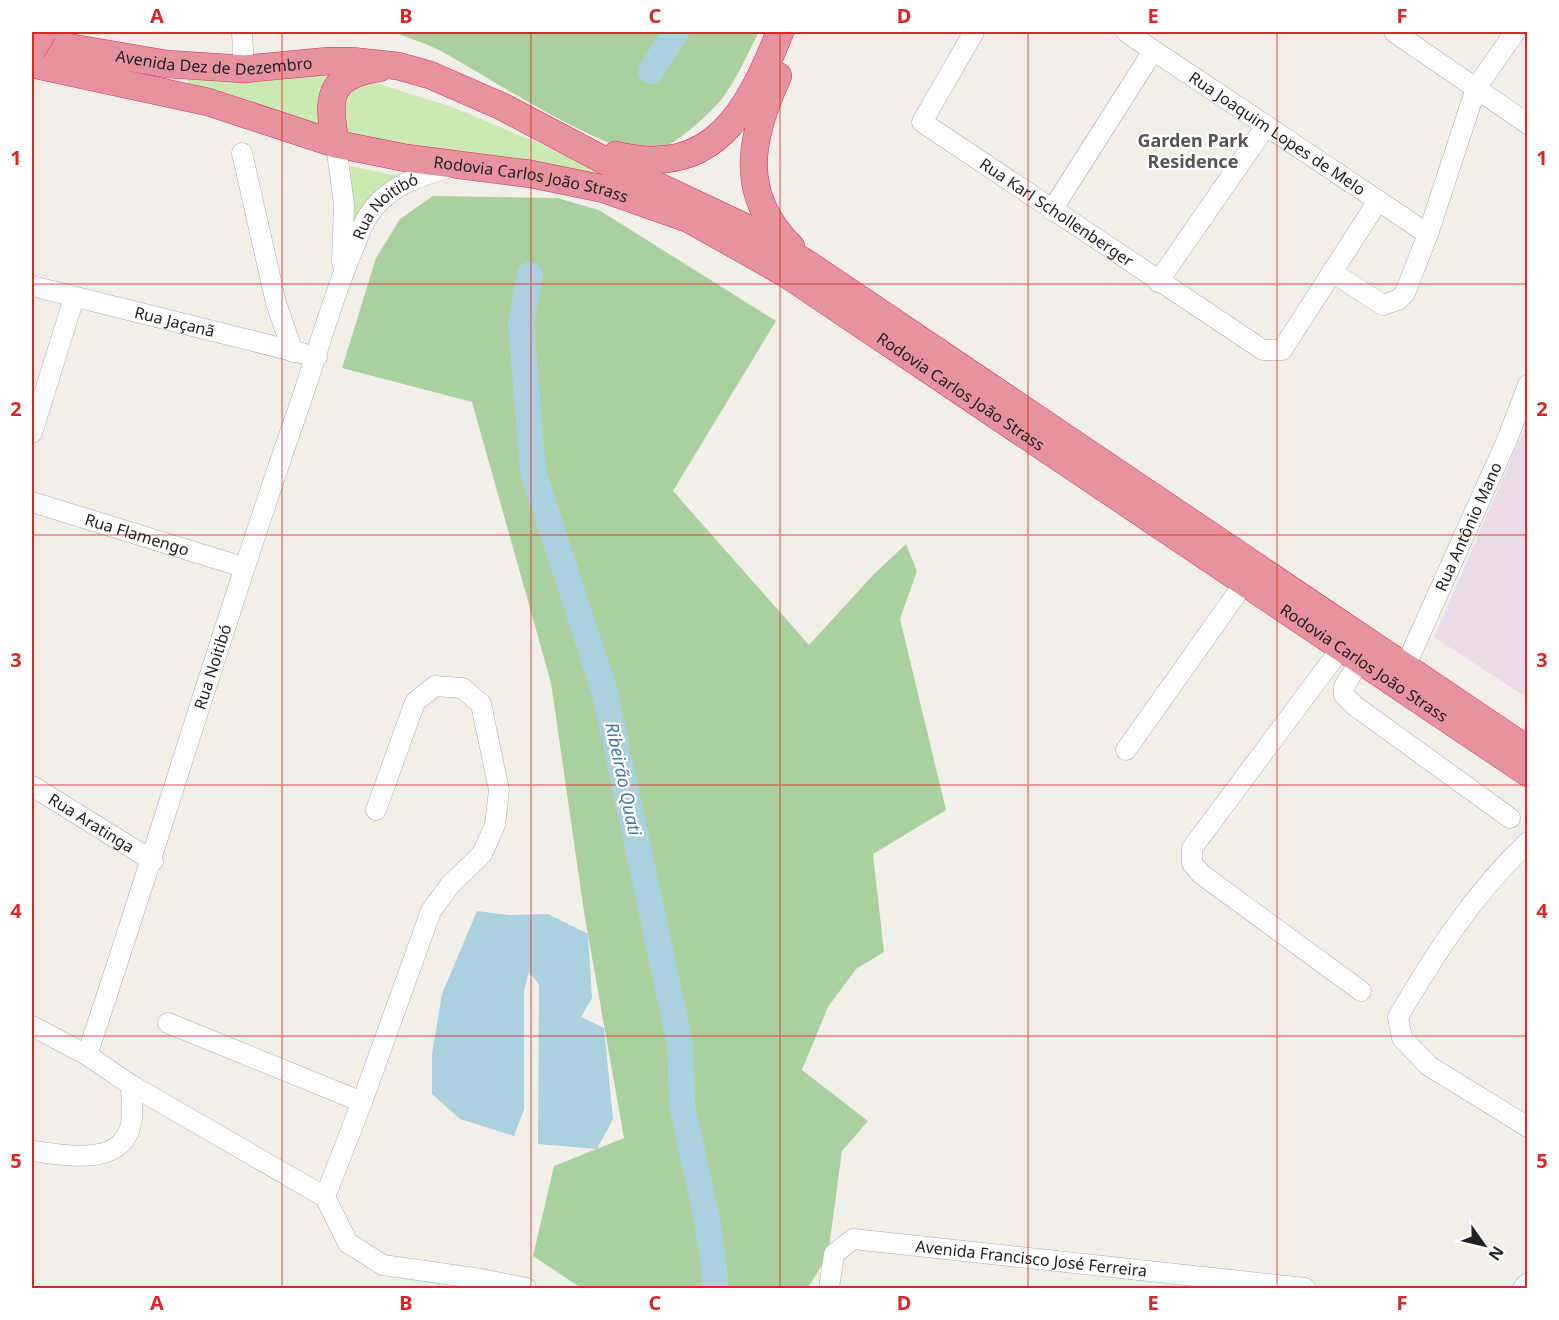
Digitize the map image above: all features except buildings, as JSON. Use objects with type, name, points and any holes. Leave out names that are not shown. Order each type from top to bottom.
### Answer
[{"type":"highway","points":[[32,50],[43,32]]},
{"type":"highway","points":[[567,141],[617,156],[649,162],[673,161],[696,152],[728,126],[755,88],[780,32]]},
{"type":"highway","points":[[796,32],[759,120],[752,155],[753,174],[763,208],[773,225],[809,265]]},
{"type":"highway","name":"Avenida Dez de Dezembro","points":[[32,40],[166,64],[244,69],[329,61],[398,66]]},
{"type":"highway","name":"Avenida Dez de Dezembro","points":[[32,64],[208,102],[336,144]]},
{"type":"highway","points":[[336,144],[330,105],[336,89],[342,82],[362,71],[398,66]]},
{"type":"highway","name":"Rodovia Carlos João Strass","points":[[398,66],[458,86],[753,231],[809,265],[1527,750]]},
{"type":"highway","name":"Rodovia Carlos João Strass","points":[[336,144],[406,158],[531,174],[604,189],[672,212],[725,237],[785,273],[1527,773]]},
{"type":"street","points":[[242,32],[244,69]]},
{"type":"street","name":"Rua Karl Schollenberger","points":[[974,32],[922,122],[1158,282],[1263,350],[1281,350],[1332,272]]},
{"type":"street","name":"Rua Joaquim Lopes de Melo","points":[[1126,32],[1428,234]]},
{"type":"street","points":[[1394,32],[1527,124]]},
{"type":"street","points":[[1378,201],[1332,272],[1383,305],[1398,300],[1405,293],[1428,234],[1476,88],[1515,32]]},
{"type":"street","points":[[1052,210],[1153,51]]},
{"type":"street","points":[[1158,282],[1266,126]]},
{"type":"street","name":"Rua Noitibó","points":[[336,144],[344,205],[340,281]]},
{"type":"street","points":[[242,153],[276,303],[293,352]]},
{"type":"street","name":"Rua Noitibó","points":[[87,1055],[153,861],[243,567],[317,357],[340,281],[367,217],[385,196],[407,182],[460,164]]},
{"type":"street","name":"Rua Jaçanã","points":[[32,286],[317,357]]},
{"type":"street","points":[[32,434],[74,298]]},
{"type":"street","name":"Rua Antônio Mano","points":[[1405,667],[1507,440],[1527,385]]},
{"type":"street","name":"Rua Flamengo","points":[[32,502],[243,567]]},
{"type":"street","points":[[1126,750],[1245,582]]},
{"type":"street","points":[[1351,654],[1344,695],[1355,706],[1510,818]]},
{"type":"street","points":[[1351,654],[1192,848],[1192,863],[1201,874],[1361,991]]},
{"type":"street","points":[[325,1197],[431,911],[450,885],[482,854],[495,825],[499,790],[481,704],[462,688],[435,686],[415,702],[376,810]]},
{"type":"street","name":"Rua Aratinga","points":[[32,786],[153,861]]},
{"type":"street","points":[[1527,842],[1501,867],[1438,950],[1398,1017],[1402,1038],[1430,1066],[1527,1126]]},
{"type":"street","points":[[168,1023],[362,1102]]},
{"type":"street","points":[[32,1026],[87,1055],[131,1085],[325,1197],[348,1243],[383,1265],[481,1279],[525,1288]]},
{"type":"street","points":[[32,1150],[87,1156],[113,1150],[121,1144],[132,1119],[131,1085]]},
{"type":"street","name":"Avenida Francisco José Ferreira","points":[[829,1288],[834,1254],[853,1239],[1218,1284],[1305,1288]]},
{"type":"street","points":[[1523,1288],[1527,1283]]},
{"type":"shaded area","points":[[1526,425],[1528,426],[1527,698],[1434,637]]},
{"type":"green space","points":[[393,32],[759,32],[734,81],[718,103],[681,137],[653,152],[635,151],[609,143],[547,112],[439,50]]},
{"type":"green space","points":[[336,75],[324,130],[188,83],[187,80]]},
{"type":"green space","points":[[369,81],[452,107],[645,188],[354,136],[343,131],[345,93]]},
{"type":"green space","points":[[350,166],[399,176],[347,254],[354,213]]},
{"type":"green space","points":[[433,196],[557,198],[599,210],[776,321],[673,491],[809,645],[874,574],[906,544],[917,571],[900,619],[946,810],[873,854],[884,952],[856,969],[828,1007],[802,1070],[868,1121],[842,1151],[828,1255],[808,1288],[581,1288],[533,1256],[554,1166],[624,1138],[584,912],[551,683],[472,402],[342,368],[376,258],[400,219]]},
{"type":"water","points":[[477,911],[509,915],[548,914],[588,934],[592,998],[581,1017],[604,1028],[613,1119],[597,1149],[538,1144],[539,984],[529,972],[524,990],[524,1109],[514,1136],[460,1119],[432,1094],[432,1054],[442,994]]},
{"type":"waterway","points":[[651,71],[664,32]]},
{"type":"waterway","name":"Ribeirão Quati","points":[[651,71],[676,32]]},
{"type":"waterway","name":"Ribeirão Quati","points":[[530,275],[521,323],[533,472],[605,693],[680,1044],[682,1105],[708,1224],[715,1278],[714,1288]]},
{"type":"district","name":"Garden Park Residence","points":[[1193,151]]}]
